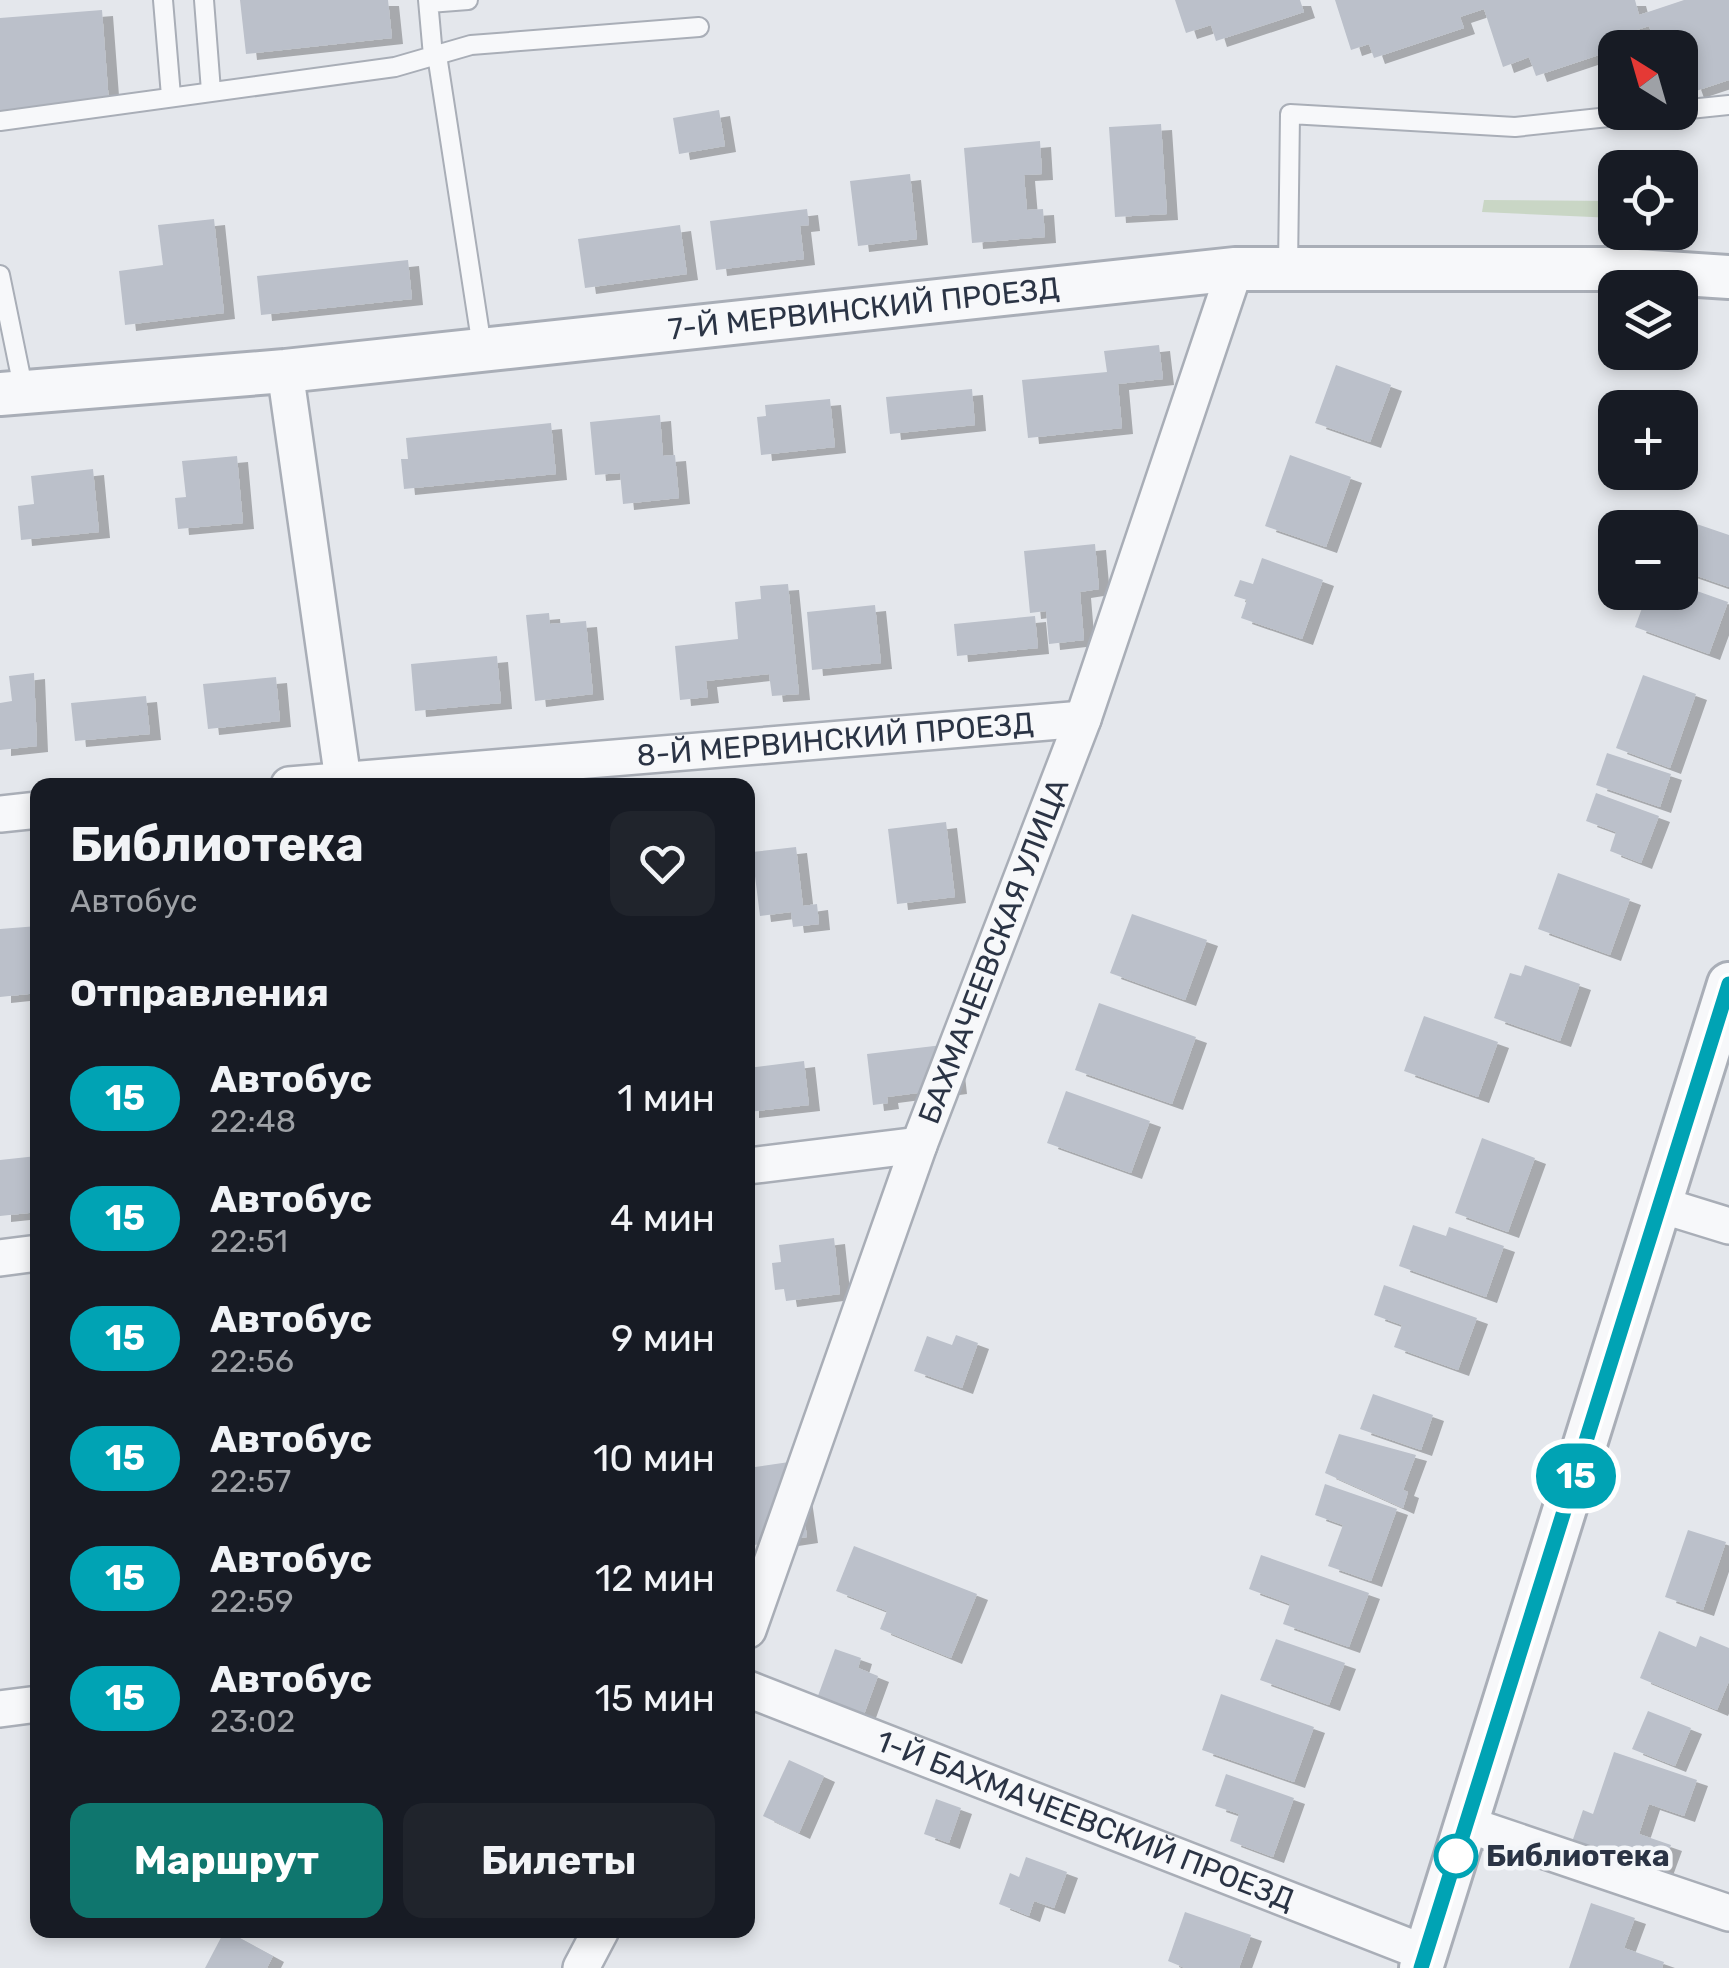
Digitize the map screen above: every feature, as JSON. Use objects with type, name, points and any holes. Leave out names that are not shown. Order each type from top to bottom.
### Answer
[{"type":"street","name":"7-Й МЕРВИНСКИЙ ПРОЕЗД","points":[[12,393],[285,371],[482,347],[1234,270],[1606,269],[1729,277]]},
{"type":"street","name":"БАХМАЧЕЕВСКАЯ УЛИЦА","points":[[755,1610],[919,1145],[1083,718],[1234,270]]},
{"type":"street","points":[[285,371],[343,778]]},
{"type":"street","name":"8-Й МЕРВИНСКИЙ ПРОЕЗД","points":[[367,778],[1083,718]]},
{"type":"street","points":[[0,814],[30,811]]},
{"type":"street","points":[[1423,1961],[1729,984]]},
{"type":"street","points":[[755,1165],[919,1145]]},
{"type":"street","points":[[1661,1205],[1729,1226]]},
{"type":"street","points":[[0,1258],[30,1255]]},
{"type":"street","name":"1-Й БАХМАЧЕЕВСКИЙ ПРОЕЗД","points":[[755,1692],[1423,1961]]},
{"type":"street","points":[[0,1709],[30,1705]]},
{"type":"street","points":[[1466,1824],[1729,1913]]},
{"type":"street","points":[[582,1968],[597,1938]]},
{"type":"lane","points":[[163,0],[171,96]]},
{"type":"lane","points":[[204,0],[211,91]]},
{"type":"lane","points":[[468,0],[429,2],[482,347]]},
{"type":"lane","points":[[0,121],[395,67],[472,45],[698,28]]},
{"type":"lane","points":[[1698,108],[1729,105]]},
{"type":"lane","points":[[1288,268],[1290,114],[1515,128],[1598,119]]},
{"type":"lane","points":[[0,274],[12,393]]},
{"type":"green space","points":[[1484,200],[1598,201],[1598,217],[1482,212]]},
{"type":"building","points":[[240,0],[388,0],[392,38],[246,54]]},
{"type":"building","points":[[1175,0],[1300,0],[1304,12],[1216,41],[1211,25],[1186,33]]},
{"type":"building","points":[[1335,0],[1635,0],[1639,15],[1684,0],[1729,0],[1729,80],[1698,90],[1698,30],[1650,30],[1649,26],[1637,30],[1598,30],[1598,55],[1536,76],[1529,57],[1503,67],[1484,9],[1460,17],[1464,28],[1374,58],[1369,44],[1351,50]]},
{"type":"building","points":[[102,10],[109,103],[0,112],[0,18]]},
{"type":"building","points":[[719,110],[725,146],[679,154],[673,118]]},
{"type":"building","points":[[1161,124],[1167,214],[1115,217],[1109,127]]},
{"type":"building","points":[[1040,141],[1042,174],[1024,175],[1027,210],[1043,209],[1045,237],[972,243],[964,148]]},
{"type":"building","points":[[910,174],[917,239],[858,246],[850,181]]},
{"type":"building","points":[[807,209],[809,225],[800,226],[804,259],[716,270],[710,221]]},
{"type":"building","points":[[214,219],[224,313],[125,325],[119,271],[163,265],[158,225]]},
{"type":"building","points":[[680,225],[687,274],[585,288],[578,239]]},
{"type":"building","points":[[408,260],[412,299],[261,315],[257,276]]},
{"type":"building","points":[[1159,345],[1163,379],[1118,384],[1122,428],[1028,438],[1022,380],[1107,372],[1104,351]]},
{"type":"building","points":[[1336,365],[1391,385],[1370,442],[1315,423]]},
{"type":"building","points":[[972,389],[975,425],[890,434],[886,397]]},
{"type":"building","points":[[830,399],[835,447],[761,455],[757,417],[766,416],[765,405]]},
{"type":"building","points":[[660,415],[663,456],[675,455],[679,498],[623,504],[620,473],[595,475],[590,422]]},
{"type":"building","points":[[551,423],[556,474],[404,489],[401,459],[408,459],[406,438]]},
{"type":"building","points":[[1290,455],[1351,477],[1326,547],[1265,526]]},
{"type":"building","points":[[237,456],[243,523],[178,529],[175,498],[186,497],[182,461]]},
{"type":"building","points":[[93,469],[99,532],[21,540],[18,506],[34,504],[31,476]]},
{"type":"building","points":[[1698,524],[1729,535],[1729,587],[1698,576]]},
{"type":"building","points":[[1095,544],[1099,589],[1080,592],[1084,640],[1049,644],[1046,611],[1030,613],[1024,551]]},
{"type":"building","points":[[1262,558],[1323,580],[1302,639],[1241,618],[1247,600],[1234,596],[1240,580],[1253,584]]},
{"type":"building","points":[[788,584],[799,694],[772,696],[769,674],[706,681],[708,697],[680,700],[675,646],[738,639],[735,602],[761,599],[760,586]]},
{"type":"building","points":[[1698,591],[1728,602],[1709,654],[1635,627],[1641,610],[1698,610]]},
{"type":"building","points":[[875,605],[881,663],[812,670],[807,612]]},
{"type":"building","points":[[549,613],[550,624],[586,621],[593,694],[535,701],[526,615]]},
{"type":"building","points":[[1035,616],[1038,648],[957,656],[954,624]]},
{"type":"building","points":[[497,656],[501,703],[415,711],[411,664]]},
{"type":"building","points":[[34,673],[37,746],[0,750],[0,703],[12,701],[9,676]]},
{"type":"building","points":[[1643,675],[1696,694],[1670,768],[1616,748]]},
{"type":"building","points":[[276,677],[280,721],[208,729],[203,684]]},
{"type":"building","points":[[146,696],[150,734],[75,741],[71,703]]},
{"type":"building","points":[[1607,753],[1671,774],[1660,807],[1596,785]]},
{"type":"building","points":[[1596,793],[1659,816],[1641,863],[1610,851],[1616,832],[1586,821]]},
{"type":"building","points":[[946,822],[955,897],[897,904],[888,829]]},
{"type":"building","points":[[796,847],[803,906],[817,904],[819,924],[793,927],[791,912],[760,916],[755,852]]},
{"type":"building","points":[[1558,873],[1630,899],[1610,955],[1538,929]]},
{"type":"building","points":[[1132,914],[1207,940],[1185,1000],[1110,973]]},
{"type":"building","points":[[30,927],[30,994],[0,997],[0,929]]},
{"type":"building","points":[[1525,965],[1580,984],[1560,1041],[1494,1018],[1510,973],[1521,976]]},
{"type":"building","points":[[1099,1003],[1196,1037],[1172,1104],[1075,1070]]},
{"type":"building","points":[[1424,1016],[1498,1042],[1478,1097],[1404,1071]]},
{"type":"building","points":[[951,1044],[956,1088],[887,1097],[888,1103],[873,1105],[867,1054]]},
{"type":"building","points":[[804,1061],[809,1105],[755,1111],[755,1067]]},
{"type":"building","points":[[1066,1091],[1150,1121],[1131,1173],[1047,1143]]},
{"type":"building","points":[[1482,1138],[1535,1158],[1508,1232],[1455,1213]]},
{"type":"building","points":[[30,1157],[30,1213],[0,1216],[0,1160]]},
{"type":"building","points":[[1413,1225],[1446,1236],[1449,1227],[1504,1246],[1486,1297],[1399,1266]]},
{"type":"building","points":[[834,1238],[840,1294],[786,1301],[784,1289],[775,1290],[772,1263],[781,1262],[779,1245]]},
{"type":"building","points":[[1384,1285],[1477,1318],[1458,1370],[1394,1347],[1402,1325],[1374,1315]]},
{"type":"building","points":[[956,1335],[978,1343],[962,1388],[914,1371],[927,1336],[952,1345]]},
{"type":"building","points":[[1373,1394],[1433,1415],[1421,1450],[1360,1429]]},
{"type":"building","points":[[1339,1434],[1416,1455],[1403,1490],[1408,1492],[1403,1508],[1325,1473]]},
{"type":"building","points":[[796,1461],[807,1537],[755,1545],[755,1467]]},
{"type":"building","points":[[1325,1484],[1397,1509],[1371,1581],[1328,1566],[1343,1525],[1315,1515]]},
{"type":"building","points":[[1688,1530],[1726,1542],[1703,1610],[1665,1597]]},
{"type":"building","points":[[854,1546],[977,1594],[951,1658],[880,1629],[887,1611],[836,1591]]},
{"type":"building","points":[[1261,1555],[1369,1593],[1349,1647],[1283,1624],[1290,1604],[1249,1589]]},
{"type":"building","points":[[1659,1631],[1696,1647],[1700,1636],[1729,1648],[1729,1681],[1717,1710],[1640,1678]]},
{"type":"building","points":[[1276,1639],[1345,1663],[1329,1705],[1260,1680]]},
{"type":"building","points":[[835,1649],[861,1658],[858,1668],[878,1676],[862,1720],[815,1704]]},
{"type":"building","points":[[1221,1694],[1314,1727],[1294,1782],[1202,1750]]},
{"type":"building","points":[[1648,1711],[1691,1728],[1675,1766],[1632,1749]]},
{"type":"building","points":[[1614,1752],[1697,1780],[1684,1816],[1649,1804],[1639,1834],[1671,1845],[1660,1875],[1571,1845],[1583,1810],[1593,1814]]},
{"type":"building","points":[[789,1760],[824,1776],[799,1833],[763,1816]]},
{"type":"building","points":[[1226,1774],[1294,1798],[1273,1857],[1230,1841],[1239,1814],[1215,1806]]},
{"type":"building","points":[[936,1799],[961,1808],[949,1843],[924,1834]]},
{"type":"building","points":[[1026,1857],[1067,1872],[1054,1908],[1034,1901],[1029,1916],[999,1904],[1010,1873],[1019,1877]]},
{"type":"building","points":[[1591,1903],[1635,1918],[1624,1948],[1664,1962],[1662,1968],[1569,1968]]},
{"type":"building","points":[[1185,1912],[1251,1935],[1239,1968],[1185,1968],[1168,1961]]},
{"type":"building","points":[[221,1938],[240,1938],[273,1956],[267,1968],[205,1968]]},
{"type":"bus line","name":"15","points":[[1421,1968],[1729,984]]},
{"type":"place","name":"Библиотека","points":[[1456,1856]]}]
